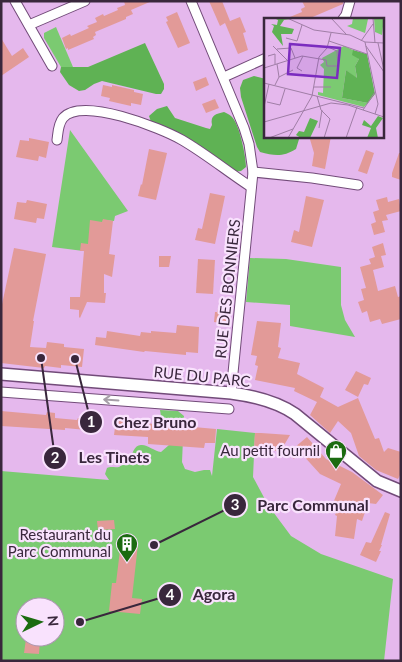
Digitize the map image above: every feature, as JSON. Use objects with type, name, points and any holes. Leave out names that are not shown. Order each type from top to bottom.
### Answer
[{"type":"street","points":[[15,1],[52,66]]},
{"type":"street","points":[[29,25],[85,1]]},
{"type":"street","name":"RUE DES BONNIERS","points":[[191,1],[244,128],[253,172],[231,393]]},
{"type":"street","points":[[344,18],[350,1]]},
{"type":"street","points":[[224,77],[264,59]]},
{"type":"street","points":[[57,140],[60,124],[64,117],[71,113],[91,110],[135,120],[181,140],[251,187]]},
{"type":"street","points":[[253,172],[358,184]]},
{"type":"street","name":"RUE DU PARC","points":[[1,374],[231,393],[259,398],[284,406],[376,482],[401,491]]},
{"type":"street","name":"RUE DU PARC","points":[[1,392],[229,409]]},
{"type":"green space","points":[[56,27],[73,67],[61,67],[44,38],[44,33]]},
{"type":"green space","points":[[145,43],[164,84],[161,94],[102,81],[79,91],[69,85],[60,72],[61,67],[88,67]]},
{"type":"green space","points":[[254,76],[264,78],[264,138],[299,138],[296,149],[283,155],[260,152],[241,97],[240,88],[243,80]]},
{"type":"green space","points":[[167,106],[175,118],[210,129],[212,119],[218,113],[224,112],[230,115],[237,125],[245,155],[246,167],[241,171],[234,172],[151,122],[149,116],[157,109]]},
{"type":"green space","points":[[70,130],[128,211],[115,216],[114,221],[103,220],[99,253],[52,247]]},
{"type":"green space","points":[[250,258],[286,259],[341,267],[341,305],[345,320],[355,337],[290,326],[290,305],[246,302]]},
{"type":"green space","points":[[160,410],[178,411],[184,416],[182,462],[185,469],[195,472],[210,470],[212,476],[217,429],[255,433],[253,477],[268,505],[291,536],[321,554],[393,579],[384,661],[1,661],[1,471],[109,480],[105,474],[107,468],[121,466],[129,459],[137,446],[144,445],[161,452],[169,445],[170,427],[161,416]]},
{"type":"building","points":[[124,1],[152,1],[131,10],[133,14],[126,17],[126,19],[95,32],[94,39],[68,50],[68,48],[66,49],[62,38],[89,28],[87,26],[97,22],[95,18],[118,10],[117,8],[125,5]]},
{"type":"building","points":[[209,1],[222,1],[230,21],[240,17],[246,32],[243,33],[248,50],[238,54],[225,23],[220,26]]},
{"type":"building","points":[[302,1],[343,1],[343,4],[310,18],[287,18],[302,12],[301,9],[305,7]]},
{"type":"building","points":[[177,12],[190,43],[178,48],[166,22],[168,21],[166,17]]},
{"type":"building","points":[[1,38],[12,56],[23,48],[29,57],[1,76]]},
{"type":"building","points":[[206,77],[209,85],[196,91],[193,82]]},
{"type":"building","points":[[103,85],[112,87],[112,85],[143,94],[141,105],[131,103],[131,106],[109,101],[110,98],[101,96]]},
{"type":"building","points":[[215,99],[219,108],[206,113],[202,104]]},
{"type":"building","points":[[29,138],[49,142],[46,158],[39,156],[38,161],[16,157],[20,140],[29,141]]},
{"type":"building","points":[[310,138],[331,138],[325,169],[312,166],[314,153]]},
{"type":"building","points":[[149,149],[167,153],[156,200],[138,196]]},
{"type":"building","points":[[366,150],[374,153],[367,174],[358,171]]},
{"type":"building","points":[[399,153],[401,153],[401,180],[392,177]]},
{"type":"building","points":[[210,193],[225,196],[215,244],[195,240],[198,228],[202,229]]},
{"type":"building","points":[[306,196],[324,200],[312,247],[291,242],[294,230],[299,232]]},
{"type":"building","points":[[387,197],[388,202],[399,199],[401,211],[386,215],[388,220],[382,221],[385,232],[374,235],[371,224],[376,222],[373,212],[379,210],[376,200]]},
{"type":"building","points":[[27,200],[47,204],[44,219],[37,218],[36,223],[14,219],[17,202],[26,203]]},
{"type":"building","points":[[103,219],[113,221],[109,254],[115,255],[112,277],[104,274],[105,303],[87,302],[80,318],[79,310],[70,309],[70,297],[80,297],[84,251],[80,251],[81,243],[88,244],[90,220],[102,222]]},
{"type":"building","points":[[383,243],[386,255],[381,256],[384,267],[373,270],[378,291],[395,286],[398,297],[401,296],[401,319],[382,324],[380,319],[370,322],[367,311],[362,313],[358,302],[364,300],[361,289],[366,288],[360,267],[371,264],[369,259],[375,257],[372,247]]},
{"type":"building","points":[[14,248],[46,254],[30,347],[46,348],[47,342],[64,344],[64,347],[84,349],[82,367],[61,365],[61,368],[45,366],[44,368],[1,363],[1,309]]},
{"type":"building","points":[[159,256],[171,256],[169,267],[159,267]]},
{"type":"building","points":[[198,259],[215,260],[213,294],[196,293]]},
{"type":"building","points":[[218,309],[227,310],[226,324],[214,322],[215,312]]},
{"type":"building","points":[[257,321],[281,323],[278,347],[281,348],[278,358],[300,363],[297,374],[324,388],[320,397],[338,407],[358,398],[375,439],[379,438],[384,452],[388,448],[401,452],[401,473],[398,479],[376,470],[359,456],[351,433],[338,421],[330,433],[310,415],[317,402],[294,391],[295,388],[255,380],[258,366],[255,365],[257,356],[251,355]]},
{"type":"building","points":[[177,325],[199,327],[198,353],[186,352],[186,355],[144,352],[95,345],[96,337],[106,338],[107,331],[140,336],[141,332],[151,333],[151,331],[176,333]]},
{"type":"building","points":[[356,371],[371,378],[368,385],[364,384],[358,397],[345,390]]},
{"type":"building","points":[[1,411],[46,415],[47,412],[55,413],[55,418],[98,420],[97,431],[1,426]]},
{"type":"building","points":[[116,420],[156,424],[156,426],[216,429],[215,443],[205,443],[204,448],[148,444],[148,437],[114,435]]},
{"type":"building","points":[[255,433],[290,435],[283,447],[279,442],[279,451],[254,449]]},
{"type":"building","points":[[307,437],[326,459],[352,472],[383,495],[376,504],[368,503],[362,521],[357,519],[354,539],[335,536],[337,516],[335,515],[339,505],[333,503],[341,484],[320,474],[301,453],[294,459],[288,453]]},
{"type":"building","points":[[385,512],[390,514],[379,551],[381,551],[376,562],[360,555],[366,542],[371,543]]},
{"type":"building","points":[[114,520],[115,529],[98,530],[97,521]]},
{"type":"building","name":"Restaurant du Parc Communal","points":[[121,542],[138,544],[132,598],[142,599],[140,614],[109,611],[112,583],[116,583]]},
{"type":"building","points":[[25,647],[40,647],[39,654],[24,653]]},
{"type":"place","name":"Les Tinets","points":[[41,358]]},
{"type":"place","name":"Chez Bruno","points":[[75,359]]},
{"type":"place","name":"Au petit fournil","points":[[336,470]]},
{"type":"place","name":"Parc Communal","points":[[154,545]]},
{"type":"place","name":"Restaurant du Parc Communal","points":[[127,563]]},
{"type":"place","name":"Agora","points":[[80,622]]}]
